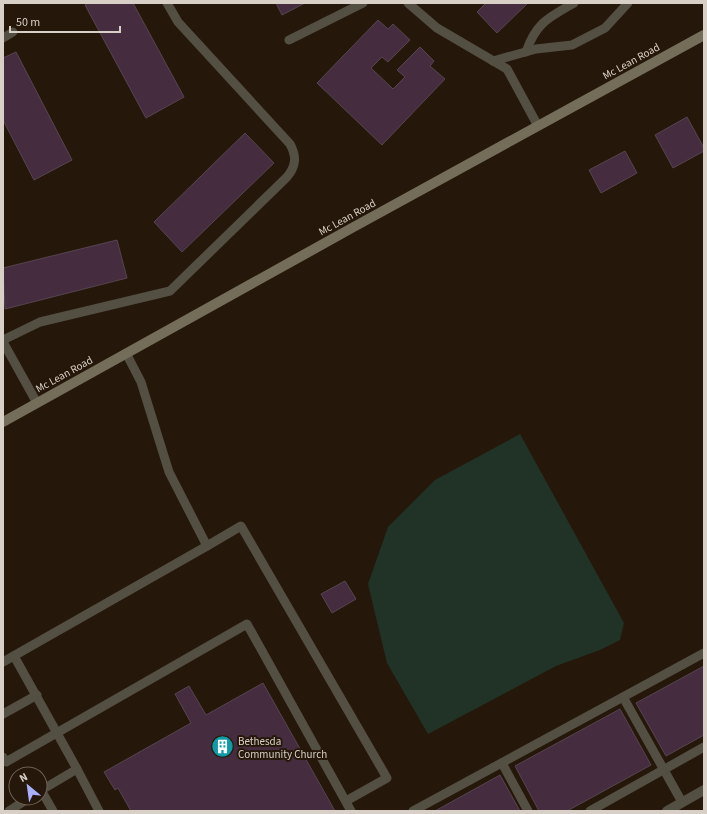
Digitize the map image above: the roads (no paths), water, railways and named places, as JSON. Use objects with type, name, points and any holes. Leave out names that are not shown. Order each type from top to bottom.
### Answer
[{"type":"main road","name":"Mc Lean Road","points":[[3,422],[704,35]]},
{"type":"street","points":[[667,811],[704,790]]},
{"type":"lane","points":[[37,403],[3,341],[40,322],[170,291],[287,177],[294,167],[294,154],[288,141],[178,22],[167,3]]},
{"type":"lane","points":[[289,40],[363,3]]},
{"type":"lane","points":[[408,3],[437,28],[507,69],[538,126]]},
{"type":"lane","points":[[526,52],[532,35],[546,19],[574,3]]},
{"type":"lane","points":[[493,61],[526,52],[572,45],[605,28],[628,3]]},
{"type":"lane","points":[[3,38],[13,32]]},
{"type":"lane","points":[[126,353],[141,382],[169,472],[207,546]]},
{"type":"lane","points":[[3,662],[241,526],[387,778],[346,801]]},
{"type":"lane","points":[[3,757],[6,762],[247,624],[352,811]]},
{"type":"lane","points":[[413,811],[704,653]]},
{"type":"lane","points":[[14,656],[99,811]]},
{"type":"lane","points":[[3,714],[36,695]]},
{"type":"lane","points":[[623,697],[682,802]]},
{"type":"lane","points":[[590,811],[704,747]]},
{"type":"lane","points":[[502,763],[528,811]]},
{"type":"lane","points":[[48,786],[77,769]]},
{"type":"lane","points":[[48,802],[53,811]]},
{"type":"place","name":"Bethesda Community Church","points":[[223,747]]}]
